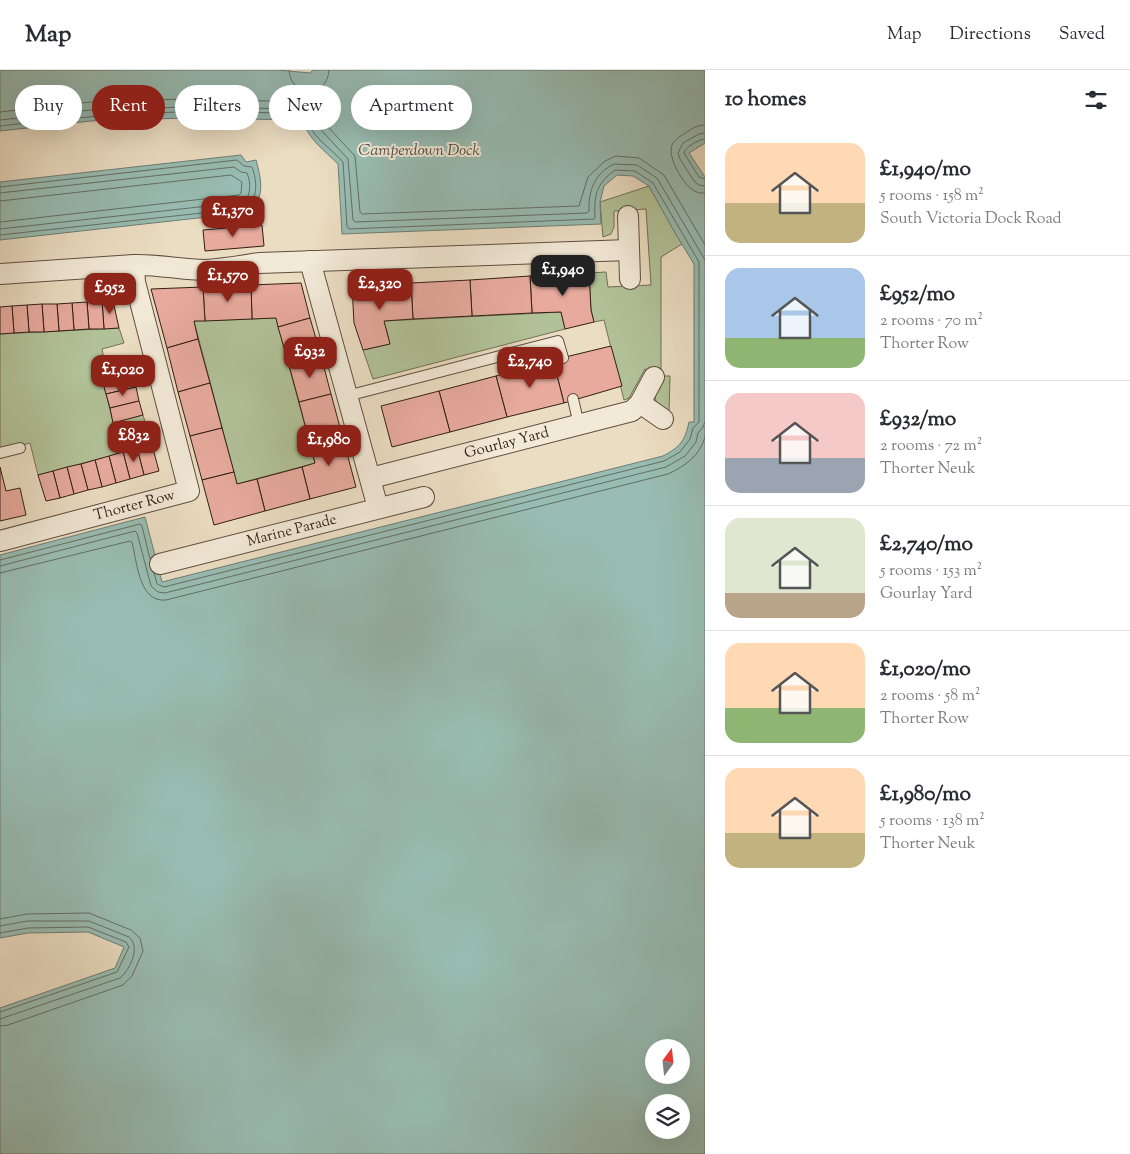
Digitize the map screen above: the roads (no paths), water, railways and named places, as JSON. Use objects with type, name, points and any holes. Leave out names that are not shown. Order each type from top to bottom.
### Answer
[{"type":"street","points":[[628,216],[630,279]]},
{"type":"street","points":[[0,274],[134,264],[156,264],[205,270],[259,263],[629,250]]},
{"type":"street","points":[[310,261],[378,508]]},
{"type":"street","name":"Thorter Row","points":[[0,541],[189,491],[135,282],[134,264]]},
{"type":"street","points":[[654,377],[640,403],[663,419]]},
{"type":"street","name":"Gourlay Yard","points":[[371,478],[632,412],[640,403]]},
{"type":"street","name":"Marine Parade","points":[[160,564],[424,496]]},
{"type":"lane","points":[[347,396],[558,341],[563,358]]},
{"type":"lane","points":[[573,399],[579,425]]},
{"type":"lane","points":[[0,453],[20,448]]},
{"type":"water","name":"Camperdown Dock","points":[[0,70],[278,70],[310,73],[313,70],[705,70],[705,143],[689,153],[705,177],[705,1154],[0,1154],[0,1008],[115,968],[124,947],[88,932],[28,933],[0,938],[0,555],[145,517],[162,582],[663,456],[674,450],[681,443],[689,422],[694,422],[694,264],[649,186],[633,176],[617,175],[604,186],[600,202],[601,224],[342,234],[338,164],[322,149],[306,130],[341,130],[341,85],[269,85],[269,119],[259,119],[259,85],[175,85],[175,118],[165,119],[165,85],[92,85],[92,121],[82,122],[82,85],[15,85],[15,129],[0,131]]},
{"type":"water","points":[[241,155],[246,162],[256,160],[260,175],[259,199],[252,212],[0,240],[0,182]]}]
